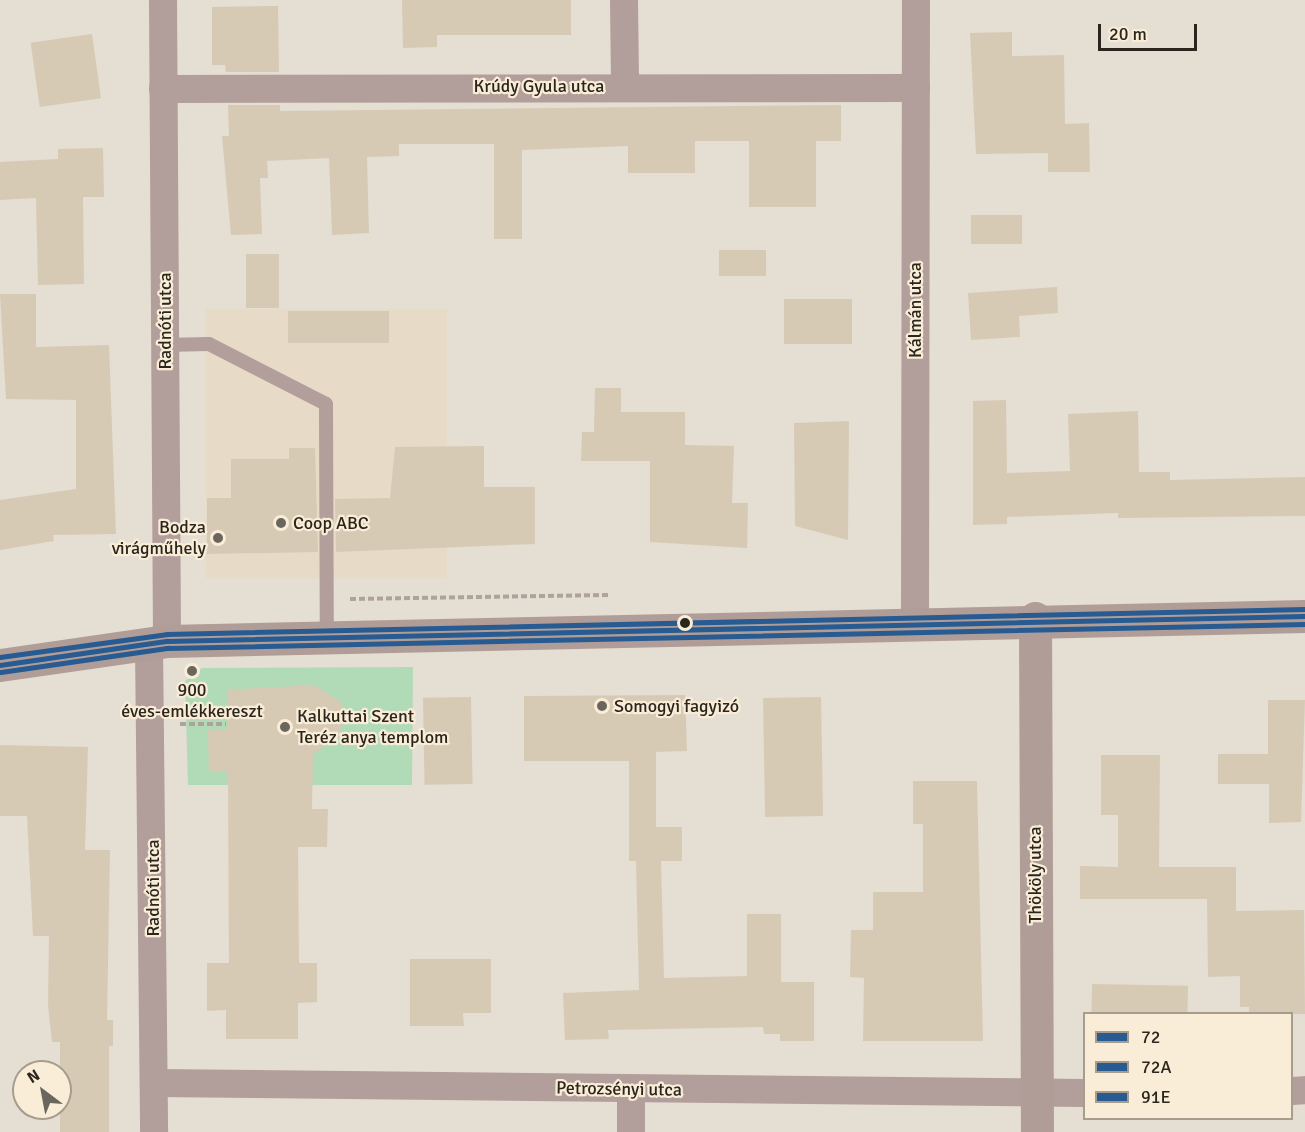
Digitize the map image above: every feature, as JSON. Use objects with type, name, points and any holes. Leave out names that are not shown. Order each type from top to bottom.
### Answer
[{"type":"street","name":"Radnóti utca","points":[[154,1132],[152,724],[158,643],[165,345],[163,0]]},
{"type":"street","points":[[624,0],[625,86]]},
{"type":"street","name":"Kálmán utca","points":[[915,621],[916,0]]},
{"type":"street","name":"Krúdy Gyula utca","points":[[163,89],[625,86],[915,88]]},
{"type":"street","points":[[0,666],[158,643],[1035,618],[1305,616]]},
{"type":"street","name":"Thököly utca","points":[[1035,618],[1037,1132]]},
{"type":"street","name":"Petrozsényi utca","points":[[154,1083],[1083,1093]]},
{"type":"street","points":[[631,1089],[631,1132]]},
{"type":"lane","points":[[165,345],[209,344],[326,404],[327,637]]},
{"type":"path","points":[[152,724],[226,724]]},
{"type":"shaded area","points":[[206,309],[447,309],[447,578],[206,578]]},
{"type":"green space","points":[[413,667],[412,785],[188,785],[185,681],[202,668]]},
{"type":"building","points":[[402,0],[571,0],[571,35],[437,35],[437,47],[403,48]]},
{"type":"building","points":[[278,6],[279,72],[226,72],[225,65],[212,65],[212,7]]},
{"type":"building","points":[[1012,32],[1012,56],[1064,55],[1065,124],[1089,123],[1090,172],[1048,172],[1048,153],[976,154],[970,33]]},
{"type":"building","points":[[92,34],[101,98],[40,107],[31,43]]},
{"type":"building","points":[[228,105],[280,105],[280,111],[841,105],[841,141],[816,141],[816,207],[749,207],[749,141],[695,141],[695,173],[628,173],[628,146],[522,150],[522,239],[494,239],[494,144],[399,144],[399,156],[367,157],[369,233],[332,235],[329,158],[267,161],[268,178],[260,178],[262,234],[231,235],[222,136],[229,136]]},
{"type":"building","points":[[103,148],[104,197],[83,197],[84,284],[38,285],[36,198],[0,200],[0,162],[58,159],[58,149]]},
{"type":"building","points":[[971,215],[1022,215],[1022,244],[971,244]]},
{"type":"building","points":[[719,250],[766,250],[766,276],[719,276]]},
{"type":"building","points":[[246,254],[279,254],[279,308],[246,308]]},
{"type":"building","points":[[1057,287],[1058,313],[1019,316],[1020,337],[971,340],[968,293]]},
{"type":"building","points":[[0,294],[36,294],[36,347],[109,345],[116,534],[53,535],[54,541],[0,550],[0,500],[76,489],[76,400],[6,399]]},
{"type":"building","points":[[784,299],[852,299],[852,344],[784,344]]},
{"type":"building","points":[[288,311],[389,311],[389,343],[288,343]]},
{"type":"building","points":[[595,388],[621,388],[621,412],[685,412],[685,445],[734,446],[732,503],[748,503],[747,548],[650,542],[650,461],[581,461],[582,432],[594,432]]},
{"type":"building","points":[[1006,400],[1007,473],[1070,471],[1068,414],[1138,411],[1139,472],[1170,472],[1170,480],[1305,477],[1305,516],[1118,518],[1118,513],[1007,517],[1007,524],[973,525],[973,401]]},
{"type":"building","points":[[849,421],[848,540],[795,526],[794,423]]},
{"type":"building","points":[[484,446],[484,487],[535,487],[535,544],[336,552],[335,499],[390,498],[395,447]]},
{"type":"building","points":[[289,448],[315,448],[318,552],[207,554],[207,498],[231,498],[231,459],[289,459]]},
{"type":"building","points":[[314,685],[341,702],[343,723],[339,737],[313,754],[312,809],[328,809],[327,847],[298,847],[299,963],[317,963],[317,1002],[298,1003],[298,1039],[226,1039],[226,1010],[207,1011],[207,963],[229,963],[228,771],[209,771],[208,730],[228,730],[228,690]]},
{"type":"building","points":[[685,695],[687,751],[656,752],[656,827],[682,827],[682,861],[661,861],[664,978],[747,976],[747,914],[781,914],[781,982],[814,982],[814,1041],[780,1041],[780,1034],[764,1034],[763,1027],[608,1030],[609,1039],[565,1040],[563,993],[639,990],[636,861],[629,861],[629,761],[524,761],[524,696]]},
{"type":"building","points":[[471,697],[473,784],[425,785],[423,698]]},
{"type":"building","points":[[821,697],[823,816],[765,817],[763,698]]},
{"type":"building","points":[[1268,700],[1305,700],[1301,822],[1269,823],[1269,784],[1218,784],[1218,754],[1268,754]]},
{"type":"building","points":[[0,745],[88,747],[85,850],[110,850],[107,1020],[113,1020],[113,1046],[109,1046],[109,1132],[60,1132],[60,1120],[72,1120],[72,1060],[60,1060],[60,1042],[52,1042],[48,1005],[49,936],[33,936],[27,816],[0,816]]},
{"type":"building","points":[[1101,755],[1160,755],[1159,867],[1236,867],[1236,911],[1304,910],[1305,1014],[1249,1012],[1249,1007],[1240,1007],[1240,976],[1208,977],[1207,899],[1080,899],[1080,866],[1118,867],[1118,815],[1101,815]]},
{"type":"building","points":[[913,781],[977,781],[983,1041],[863,1041],[864,978],[850,977],[851,930],[873,930],[873,892],[923,892],[923,824],[913,824]]},
{"type":"building","points":[[410,959],[491,959],[491,1013],[463,1013],[464,1026],[410,1026]]},
{"type":"building","points":[[1092,984],[1188,986],[1188,1012],[1092,1012]]},
{"type":"transit line","name":"91E","points":[[0,657],[167,634],[1305,609]]},
{"type":"transit line","name":"72","points":[[0,665],[167,641],[1305,616]]},
{"type":"transit line","name":"72A","points":[[1,672],[168,648],[1305,624]]},
{"type":"place","name":"Coop ABC","points":[[281,523]]},
{"type":"place","name":"Bodza virágműhely","points":[[218,538]]},
{"type":"place","name":"900 éves-emlékkereszt","points":[[192,671]]},
{"type":"place","name":"Somogyi fagyizó","points":[[602,706]]},
{"type":"place","name":"Kalkuttai Szent Teréz anya templom","points":[[285,727]]}]
